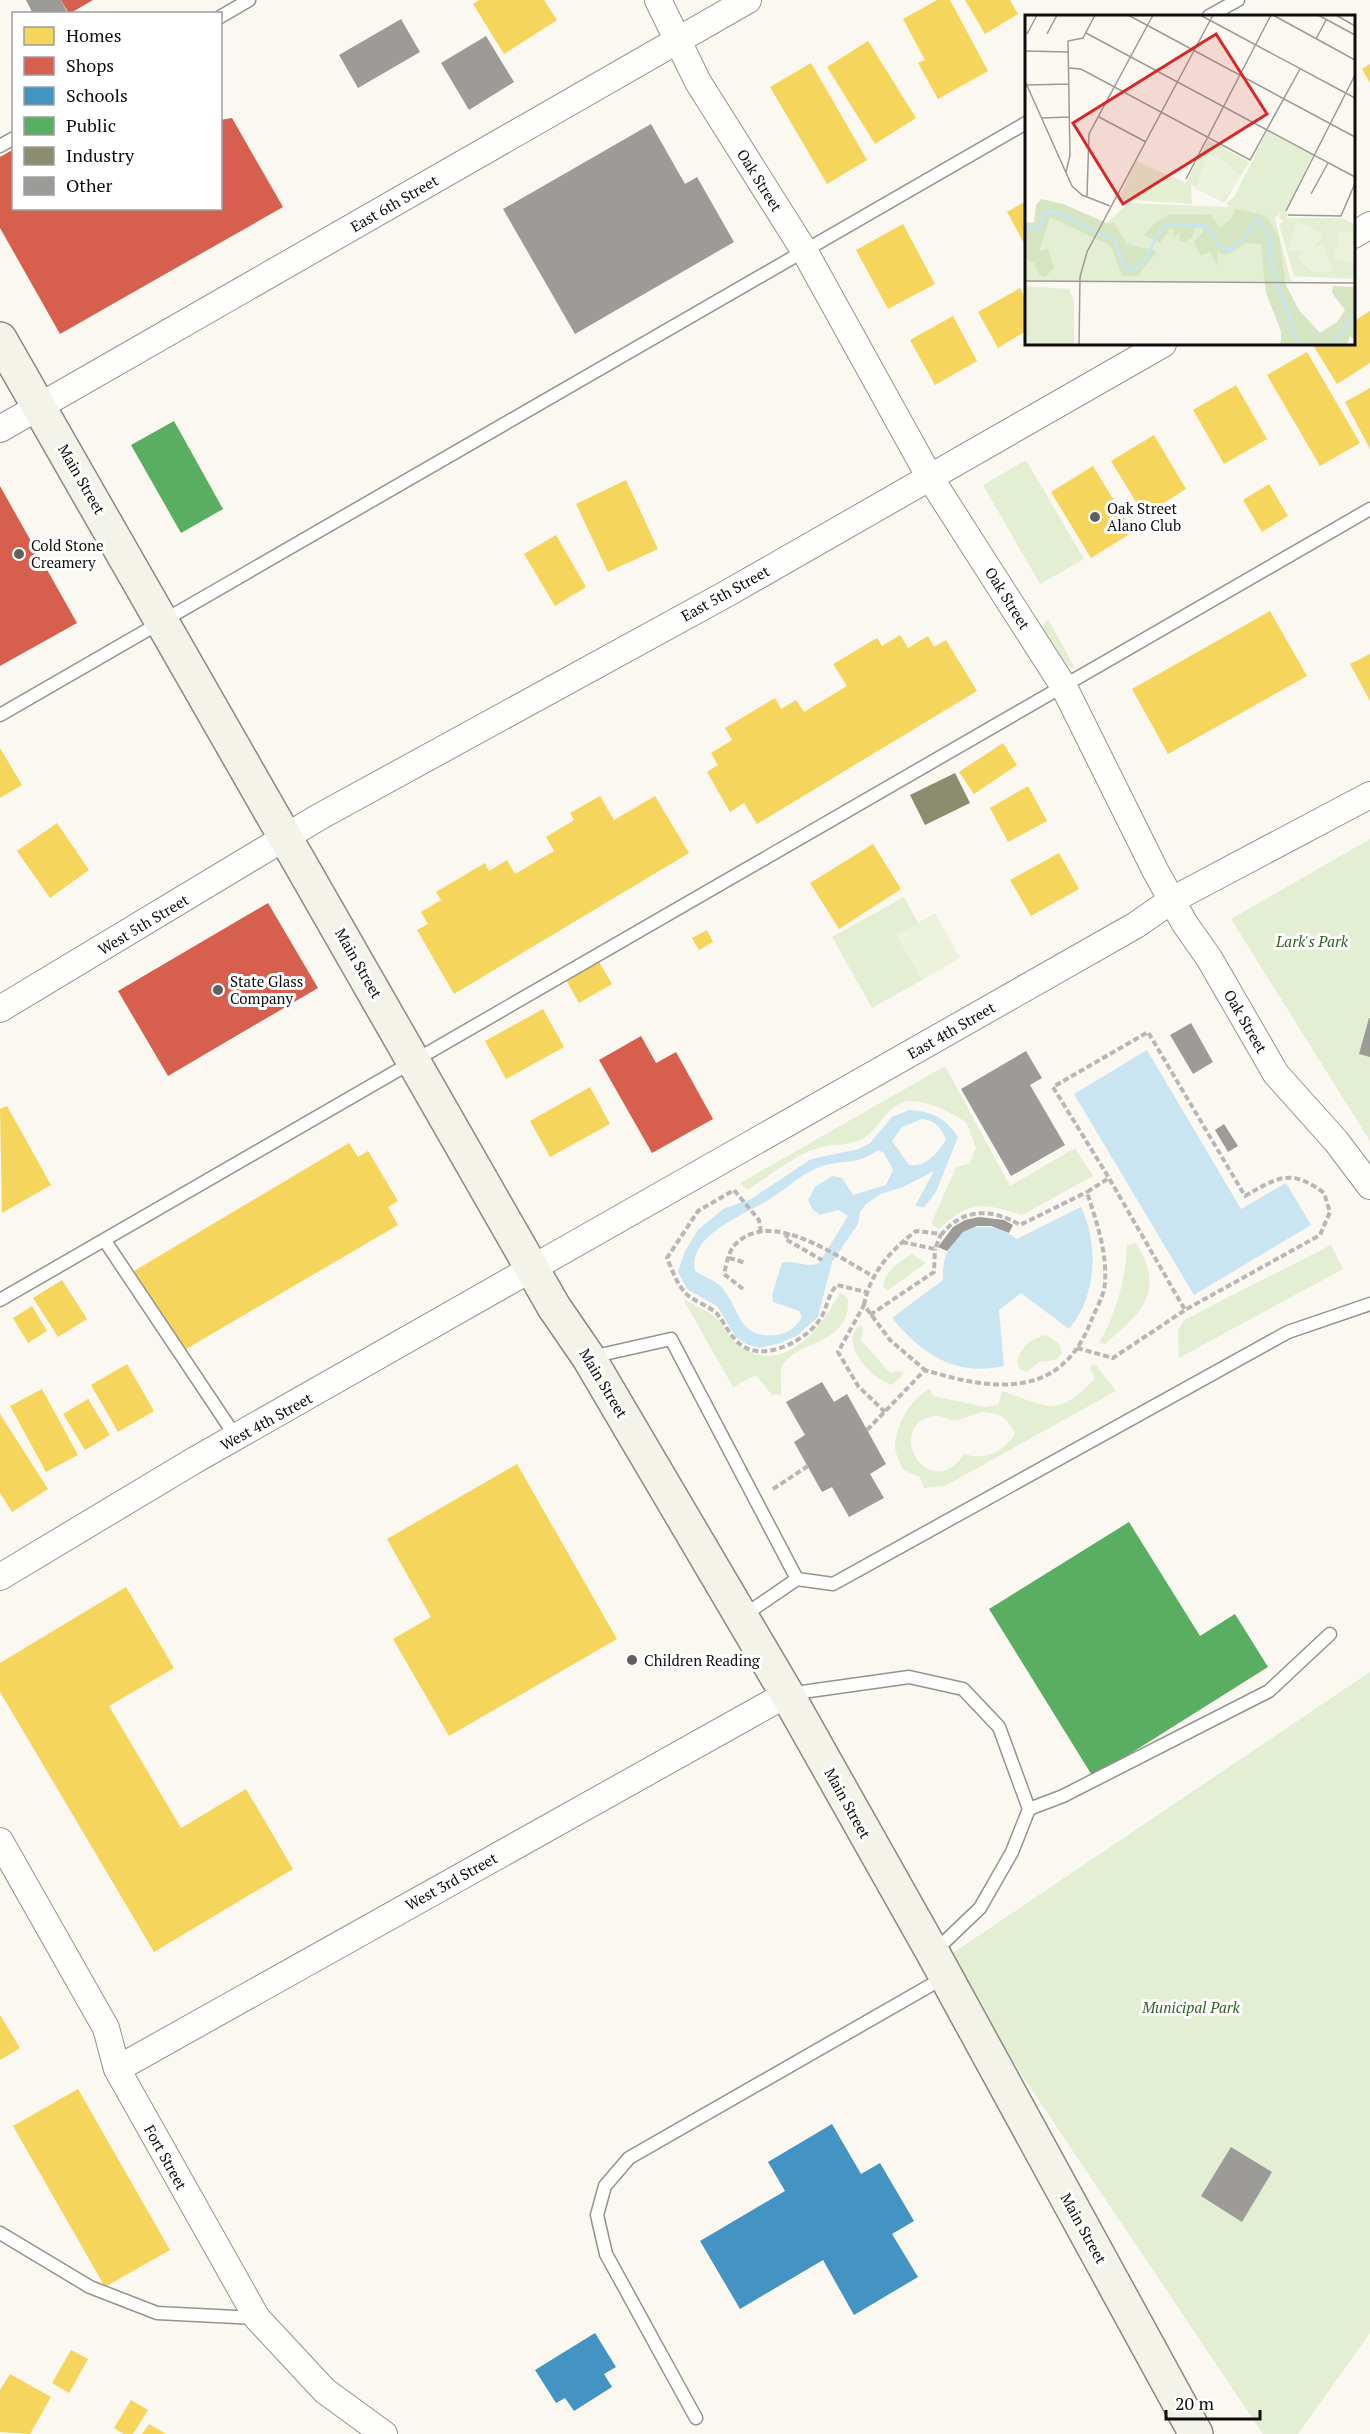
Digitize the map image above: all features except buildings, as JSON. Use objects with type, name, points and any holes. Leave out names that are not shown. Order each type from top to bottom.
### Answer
[{"type":"street","name":"Oak Street","points":[[658,0],[698,82],[805,252],[929,476],[1064,687],[1156,872],[1276,1074],[1336,1141],[1370,1186]]},
{"type":"street","name":"East 6th Street","points":[[0,429],[748,0]]},
{"type":"street","points":[[1355,234],[1370,225]]},
{"type":"street","name":"Main Street","points":[[0,339],[286,839],[415,1059],[554,1307],[589,1358],[787,1694],[939,1965],[1196,2434]]},
{"type":"street","name":"East 5th Street","points":[[286,839],[388,778],[728,593],[1161,345]]},
{"type":"street","name":"East 4th Street","points":[[534,1269],[1136,925],[1172,900],[1370,795]]},
{"type":"street","name":"West 5th Street","points":[[0,1009],[286,839]]},
{"type":"street","name":"West 4th Street","points":[[0,1577],[236,1437],[534,1269]]},
{"type":"street","name":"West 3rd Street","points":[[117,2069],[787,1694]]},
{"type":"street","name":"Fort Street","points":[[4,1856],[106,2028],[117,2069],[257,2318],[326,2391],[384,2434]]},
{"type":"lane","points":[[222,16],[249,0]]},
{"type":"lane","points":[[1211,15],[1238,0]]},
{"type":"lane","points":[[0,715],[1025,124]]},
{"type":"lane","points":[[0,1300],[1370,509]]},
{"type":"lane","points":[[105,1241],[236,1437]]},
{"type":"lane","points":[[742,1617],[797,1579],[832,1584],[1288,1332],[1370,1304]]},
{"type":"lane","points":[[589,1358],[671,1339],[797,1579]]},
{"type":"lane","points":[[1029,1809],[1063,1796],[1269,1692],[1330,1634]]},
{"type":"lane","points":[[696,2418],[606,2254],[597,2215],[605,2186],[629,2158],[939,1965],[980,1908],[1012,1852],[1029,1809],[999,1726],[963,1689],[909,1677],[787,1694]]},
{"type":"lane","points":[[0,2233],[90,2287],[157,2313],[257,2318]]},
{"type":"path","points":[[1077,1348],[1113,1358],[1185,1311],[1320,1235],[1330,1212],[1324,1193],[1297,1178],[1278,1178],[1245,1196],[1148,1032],[1053,1087],[1109,1178],[1185,1311]]},
{"type":"path","points":[[870,1315],[934,1272],[934,1249],[952,1221],[965,1214],[996,1214],[1020,1225],[1087,1192],[1109,1178]]},
{"type":"path","points":[[761,1232],[759,1221],[734,1190],[698,1211],[667,1258],[678,1283],[688,1296],[716,1313],[734,1338],[745,1347],[766,1351],[782,1347],[804,1335],[818,1323],[837,1285],[866,1292]]},
{"type":"path","points":[[864,1305],[890,1340],[925,1370],[962,1382],[995,1386],[1028,1382],[1057,1371],[1084,1340],[1106,1284],[1103,1244],[1087,1192]]},
{"type":"path","points":[[885,1412],[858,1386],[838,1352],[864,1305],[866,1292],[873,1276],[902,1242],[916,1231],[942,1234]]},
{"type":"path","points":[[743,1289],[724,1274],[732,1248],[747,1236],[761,1232],[789,1233],[873,1276]]},
{"type":"path","points":[[789,1233],[785,1239],[822,1260]]},
{"type":"path","points":[[902,1242],[934,1249]]},
{"type":"path","points":[[729,1258],[746,1263]]},
{"type":"path","points":[[867,1430],[925,1370]]},
{"type":"path","points":[[756,1500],[808,1466]]},
{"type":"green space","points":[[1026,460],[1084,559],[1040,584],[983,485]]},
{"type":"green space","points":[[1048,619],[1075,668],[1064,667],[1041,628]]},
{"type":"green space","name":"Lark's Park","points":[[1370,839],[1370,1141],[1231,919]]},
{"type":"green space","points":[[904,897],[918,923],[897,935],[922,980],[872,1008],[832,937]]},
{"type":"green space","points":[[935,913],[960,958],[922,980],[897,935]]},
{"type":"green space","points":[[945,1066],[1010,1186],[1075,1148],[1093,1176],[1022,1215],[997,1208],[978,1207],[960,1213],[939,1229],[931,1224],[956,1167],[969,1164],[976,1148],[966,1122],[932,1105],[910,1101],[891,1109],[868,1135],[856,1142],[822,1147],[807,1152],[747,1190],[740,1183]]},
{"type":"green space","points":[[1136,1243],[1145,1260],[1149,1275],[1146,1300],[1130,1322],[1105,1344],[1099,1343],[1119,1296],[1127,1245]]},
{"type":"green space","points":[[1331,1245],[1343,1269],[1179,1358],[1178,1331],[1184,1320]]},
{"type":"green space","points":[[912,1254],[926,1263],[888,1290],[883,1287],[889,1272]]},
{"type":"green space","points":[[840,1292],[848,1298],[847,1314],[840,1326],[830,1335],[795,1353],[786,1361],[781,1371],[781,1394],[772,1395],[756,1375],[733,1387],[683,1299],[714,1317],[742,1348],[758,1355],[773,1356],[788,1351],[813,1332]]},
{"type":"green space","points":[[860,1325],[863,1328],[861,1340],[890,1373],[900,1371],[904,1374],[892,1385],[867,1369],[855,1351],[854,1333]]},
{"type":"green space","points":[[1046,1335],[1059,1344],[1062,1353],[1056,1360],[1039,1362],[1027,1372],[1020,1369],[1017,1363],[1023,1348],[1030,1341]]},
{"type":"green space","points":[[1094,1363],[1116,1391],[945,1486],[924,1488],[920,1477],[903,1470],[895,1450],[901,1422],[917,1399],[930,1389],[933,1396],[985,1407],[998,1405],[1002,1391],[1042,1405],[1052,1406],[1071,1400],[1095,1378],[1090,1367]],"holes":[[[982,1412],[1006,1420],[1015,1434],[1005,1446],[986,1455],[964,1454],[952,1467],[939,1472],[927,1468],[918,1460],[912,1449],[911,1437],[916,1425],[933,1416],[956,1420]]]},
{"type":"green space","name":"Municipal Park","points":[[1370,1672],[1370,2333],[1298,2434],[1263,2434],[944,1959]]},
{"type":"water","points":[[1147,1050],[1241,1209],[1286,1183],[1311,1225],[1194,1295],[1074,1094]]},
{"type":"water","points":[[909,1110],[931,1114],[943,1120],[958,1137],[936,1192],[924,1207],[915,1206],[934,1171],[903,1187],[881,1194],[866,1204],[860,1212],[858,1224],[832,1262],[818,1317],[798,1335],[781,1343],[759,1348],[746,1344],[736,1337],[717,1306],[687,1289],[678,1272],[685,1251],[698,1230],[723,1209],[751,1199],[811,1159],[859,1149],[870,1143],[892,1117]],"holes":[[[922,1119],[937,1125],[946,1140],[926,1162],[909,1165],[892,1141],[902,1127]],[[878,1150],[884,1153],[893,1170],[886,1185],[853,1195],[842,1178],[832,1176],[815,1187],[808,1200],[813,1210],[820,1215],[838,1210],[848,1216],[819,1263],[814,1265],[782,1263],[772,1295],[773,1302],[799,1311],[802,1317],[800,1321],[795,1327],[781,1334],[754,1333],[742,1322],[722,1288],[695,1271],[695,1258],[700,1247],[720,1227],[770,1199],[818,1167],[857,1160]]]},
{"type":"water","points":[[1081,1207],[1091,1237],[1092,1270],[1085,1301],[1069,1329],[1021,1293],[999,1310],[1004,1366],[986,1369],[955,1365],[941,1360],[915,1342],[892,1318],[943,1280],[948,1250],[955,1239],[964,1232],[989,1227],[1017,1239]]},
{"type":"place","name":"Oak Street Alano Club","points":[[1095,517]]},
{"type":"place","name":"Cold Stone Creamery","points":[[19,554]]},
{"type":"place","name":"State Glass Company","points":[[218,990]]},
{"type":"place","name":"Children Reading","points":[[632,1660]]}]
